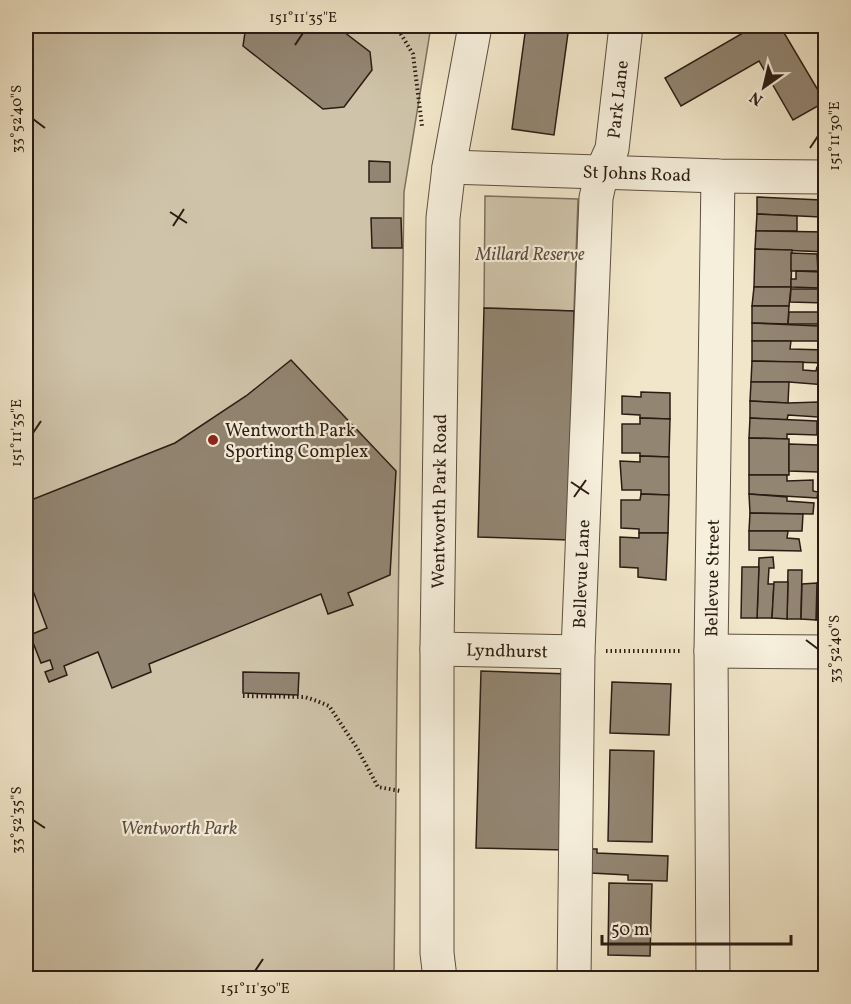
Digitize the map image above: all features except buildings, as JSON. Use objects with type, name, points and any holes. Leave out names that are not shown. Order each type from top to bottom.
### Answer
[{"type":"street","name":"Wentworth Park Road","points":[[440,978],[437,953],[437,649],[443,218],[449,167],[475,26]]},
{"type":"street","name":"Park Lane","points":[[602,171],[612,149],[626,26]]},
{"type":"street","name":"St Johns Road","points":[[449,167],[718,176],[825,177]]},
{"type":"street","name":"Bellevue Lane","points":[[574,978],[578,652],[596,198],[602,171]]},
{"type":"street","name":"Bellevue Street","points":[[713,978],[711,651],[718,176]]},
{"type":"street","name":"Lyndhurst","points":[[437,649],[578,652]]},
{"type":"street","points":[[711,651],[825,652]]},
{"type":"path","points":[[396,26],[413,54],[422,126]]},
{"type":"path","points":[[578,652],[711,651]]},
{"type":"path","points":[[243,696],[268,695],[305,698],[329,706],[357,748],[378,787],[401,790]]},
{"type":"green space","name":"Wentworth Park Sporting Complex","points":[[26,26],[431,26],[404,192],[394,978],[26,978]]},
{"type":"green space","name":"Millard Reserve","points":[[485,196],[578,199],[574,311],[484,308]]},
{"type":"place","name":"Wentworth Park Sporting Complex","points":[[213,440]]},
{"type":"park label","name":"Wentworth Park","points":[[179,828]]}]
